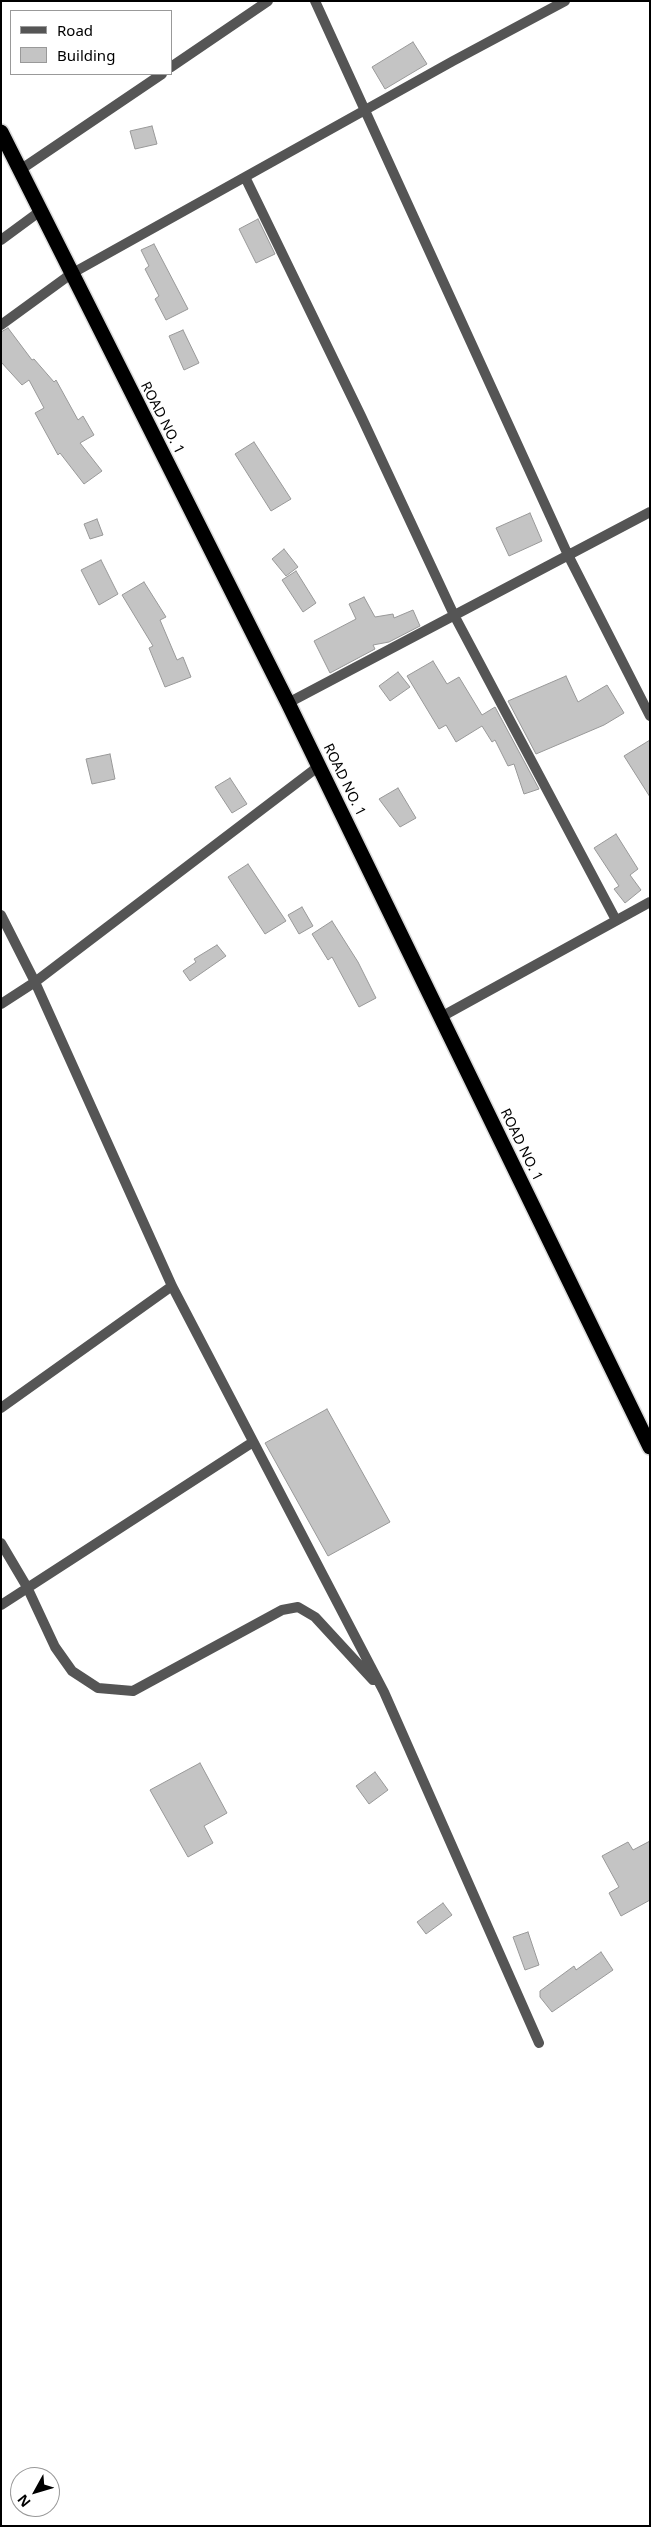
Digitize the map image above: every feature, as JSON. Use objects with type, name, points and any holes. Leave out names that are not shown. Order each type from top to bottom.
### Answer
[{"type":"highway","name":"ROAD NO. 1","points":[[1,132],[39,212],[288,703],[650,1447]]},
{"type":"street","points":[[172,66],[268,1]]},
{"type":"street","points":[[315,1],[568,555],[650,716]]},
{"type":"street","points":[[1,325],[71,274],[364,110],[565,1]]},
{"type":"street","points":[[20,170],[161,75]]},
{"type":"street","points":[[245,177],[361,416],[454,615],[616,920]]},
{"type":"street","points":[[1,240],[39,212]]},
{"type":"street","points":[[288,703],[650,512]]},
{"type":"street","points":[[1,1004],[36,982],[319,766]]},
{"type":"street","points":[[441,1017],[650,902]]},
{"type":"street","points":[[1,915],[36,982],[172,1286],[384,1692],[539,2043]]},
{"type":"street","points":[[1,1013],[12,998]]},
{"type":"street","points":[[1,1408],[172,1286]]},
{"type":"street","points":[[1,1605],[254,1442]]},
{"type":"street","points":[[1,1543],[27,1587],[55,1647],[72,1671],[98,1688],[134,1691],[282,1610],[298,1607],[315,1617],[384,1692]]},
{"type":"building","points":[[413,42],[427,64],[385,89],[372,67]]},
{"type":"building","points":[[152,126],[157,144],[135,149],[130,131]]},
{"type":"building","points":[[258,219],[275,254],[256,263],[239,229]]},
{"type":"building","points":[[154,244],[188,309],[166,320],[155,299],[159,296],[145,269],[149,266],[141,250]]},
{"type":"building","points":[[8,328],[32,360],[34,359],[54,382],[56,380],[78,420],[83,416],[94,435],[80,443],[102,471],[84,484],[60,453],[58,455],[35,413],[44,408],[29,380],[22,385],[1,362],[1,332]]},
{"type":"building","points":[[183,330],[199,363],[184,370],[169,336]]},
{"type":"building","points":[[254,442],[291,499],[271,511],[235,454]]},
{"type":"building","points":[[530,513],[542,541],[509,556],[496,528]]},
{"type":"building","points":[[97,519],[103,535],[90,539],[84,524]]},
{"type":"building","points":[[284,549],[298,567],[286,576],[272,559]]},
{"type":"building","points":[[101,560],[118,594],[99,605],[81,570]]},
{"type":"building","points":[[296,571],[316,603],[303,612],[282,580]]},
{"type":"building","points":[[144,582],[166,617],[160,620],[177,660],[183,657],[191,677],[165,687],[149,648],[153,646],[122,595]]},
{"type":"building","points":[[364,597],[375,617],[393,614],[394,618],[413,610],[420,626],[389,642],[373,645],[375,649],[330,673],[314,641],[356,619],[349,604]]},
{"type":"building","points":[[433,661],[447,684],[459,677],[482,715],[495,707],[539,789],[524,794],[514,764],[508,766],[495,740],[492,742],[482,726],[456,742],[446,725],[439,729],[407,676]]},
{"type":"building","points":[[398,672],[410,687],[390,701],[379,686]]},
{"type":"building","points":[[566,676],[578,702],[607,685],[624,713],[604,725],[536,754],[508,701]]},
{"type":"building","points":[[650,740],[650,797],[624,756]]},
{"type":"building","points":[[110,754],[115,779],[92,784],[86,759]]},
{"type":"building","points":[[230,778],[247,804],[232,813],[215,787]]},
{"type":"building","points":[[398,788],[416,818],[400,827],[379,799]]},
{"type":"building","points":[[616,834],[638,869],[630,875],[641,890],[625,903],[614,889],[619,886],[594,848]]},
{"type":"building","points":[[248,864],[286,921],[265,934],[228,877]]},
{"type":"building","points":[[302,907],[313,926],[299,934],[288,915]]},
{"type":"building","points":[[332,921],[358,962],[376,998],[359,1007],[332,957],[328,960],[312,934]]},
{"type":"building","points":[[217,945],[226,956],[190,981],[183,971],[196,962],[194,959]]},
{"type":"building","points":[[327,1409],[390,1522],[328,1556],[265,1443]]},
{"type":"building","points":[[200,1763],[227,1813],[204,1826],[213,1843],[188,1857],[150,1790]]},
{"type":"building","points":[[375,1772],[388,1790],[369,1804],[356,1786]]},
{"type":"building","points":[[650,1841],[650,1900],[621,1916],[609,1893],[619,1887],[602,1856],[628,1842],[633,1850]]},
{"type":"building","points":[[443,1903],[452,1915],[426,1934],[417,1922]]},
{"type":"building","points":[[528,1932],[539,1965],[525,1970],[513,1937]]},
{"type":"building","points":[[601,1952],[613,1970],[552,2012],[540,1997],[540,1991],[574,1966],[576,1970]]}]
